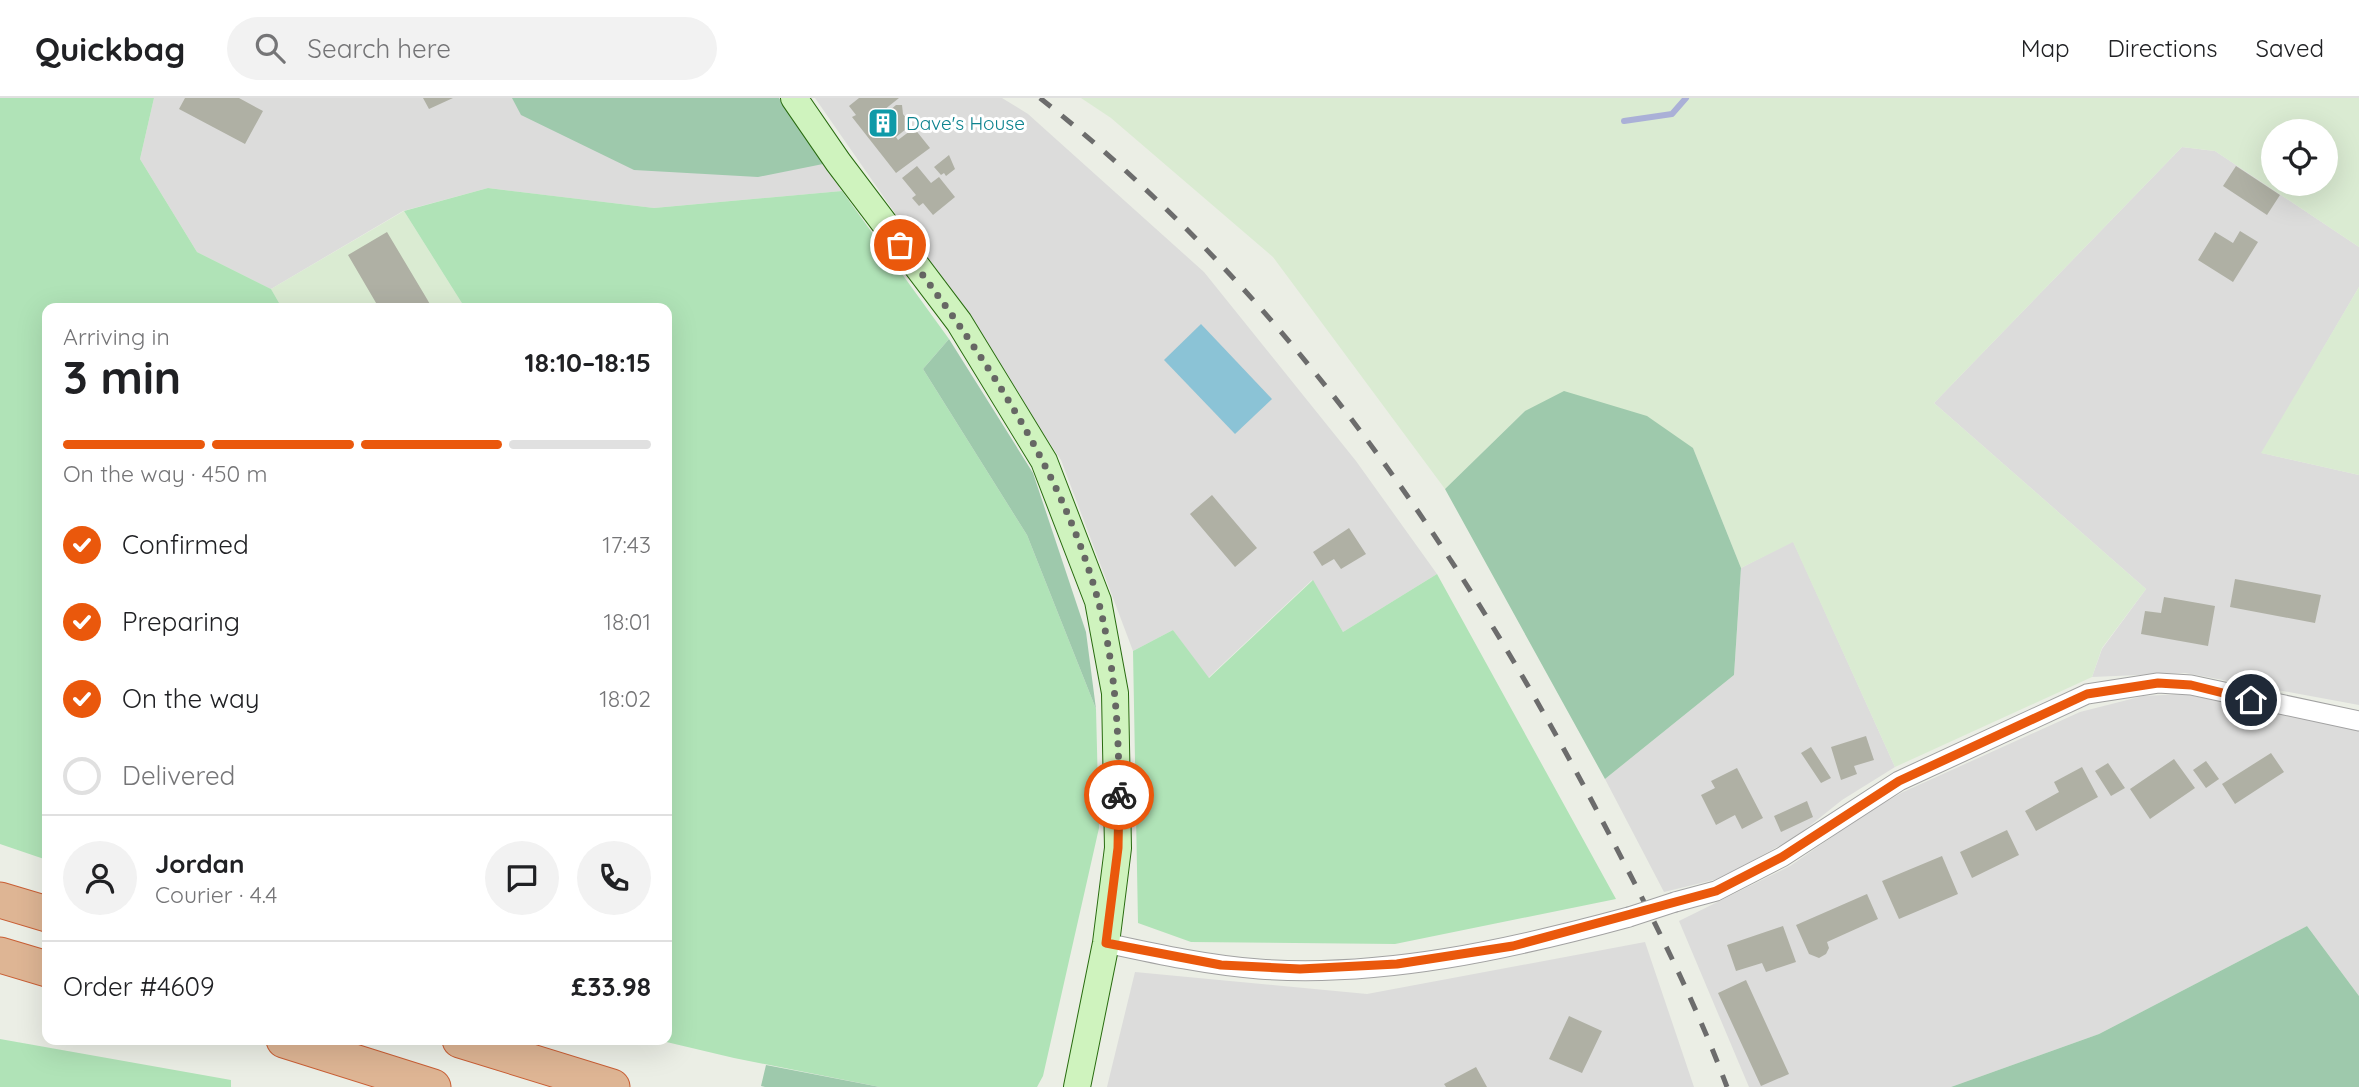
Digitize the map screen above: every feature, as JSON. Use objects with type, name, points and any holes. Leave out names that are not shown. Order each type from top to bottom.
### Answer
[{"type":"highway","points":[[0,900],[42,913]]},
{"type":"highway","points":[[0,955],[42,968]]},
{"type":"highway","points":[[300,1045],[433,1087]]},
{"type":"highway","points":[[476,1045],[612,1087]]},
{"type":"street","points":[[794,98],[861,194],[959,322],[1044,461],[1071,523],[1098,601],[1115,693],[1118,848],[1106,943],[1077,1087]]},
{"type":"street","points":[[1106,943],[1234,966],[1300,969],[1346,967],[1397,964],[1513,946],[1629,917],[1716,891],[1782,857],[1899,781],[2087,694],[2158,683],[2191,685],[2359,721]]},
{"type":"shaded area","points":[[154,98],[779,98],[842,191],[654,208],[488,188],[403,211],[271,289],[197,252],[140,159]]},
{"type":"shaded area","points":[[815,98],[1002,98],[1028,114],[1204,272],[1356,461],[1437,574],[1343,632],[1312,580],[1208,678],[1173,630],[1133,651],[1061,460],[965,314]]},
{"type":"shaded area","points":[[2182,147],[2215,151],[2261,182],[2261,196],[2282,196],[2359,247],[2359,287],[2262,453],[2359,475],[2359,705],[2185,673],[2092,677],[2102,649],[2146,589],[1934,403]]},
{"type":"shaded area","points":[[1201,324],[1272,399],[1235,434],[1164,360]]},
{"type":"shaded area","points":[[1793,541],[1895,767],[1842,800],[1797,836],[1722,878],[1664,892],[1605,779],[1734,675],[1741,568]]},
{"type":"shaded area","points":[[2184,694],[2359,730],[2359,996],[2307,926],[2099,1034],[1951,1087],[1749,1087],[1679,921],[1790,866],[1871,810],[1903,792],[2080,712],[2143,696]]},
{"type":"shaded area","points":[[1645,942],[1694,1087],[1107,1087],[1135,972],[1367,994]]},
{"type":"green space","points":[[0,98],[154,98],[140,159],[197,252],[271,289],[279,303],[42,303],[42,858],[0,844]]},
{"type":"green space","points":[[512,98],[779,98],[823,164],[758,177],[634,170],[521,115]]},
{"type":"green space","points":[[1081,98],[2359,98],[2359,247],[2282,196],[2338,196],[2338,119],[2261,119],[2261,182],[2215,151],[2182,147],[1934,403],[2146,589],[2102,648],[2092,677],[1895,767],[1793,542],[1741,568],[1693,448],[1525,411],[1445,489],[1273,257],[1111,118]]},
{"type":"green space","points":[[488,188],[654,208],[842,191],[949,339],[923,369],[1027,535],[1096,709],[1099,828],[1043,1076],[1037,1087],[880,1087],[672,1043],[672,303],[462,303],[404,211]]},
{"type":"green space","points":[[404,211],[462,303],[279,303],[271,289]]},
{"type":"green space","points":[[2359,287],[2359,475],[2261,453]]},
{"type":"green space","points":[[949,339],[1033,473],[1086,632],[1096,709],[1027,535],[923,369]]},
{"type":"green space","points":[[1564,391],[1647,416],[1693,448],[1741,568],[1734,675],[1605,779],[1445,489],[1525,411]]},
{"type":"green space","points":[[1437,574],[1616,899],[1395,944],[1191,942],[1138,923],[1133,651],[1173,630],[1209,678],[1313,580],[1343,632]]},
{"type":"green space","points":[[2307,926],[2359,996],[2359,1087],[1951,1087],[2099,1034]]},
{"type":"green space","points":[[0,1039],[231,1080],[231,1087],[0,1087]]},
{"type":"green space","points":[[766,1065],[880,1087],[765,1087],[761,1086]]},
{"type":"building","points":[[185,98],[239,98],[263,111],[245,144],[179,109]]},
{"type":"building","points":[[423,98],[453,98],[429,109]]},
{"type":"building","points":[[859,98],[899,98],[879,114],[882,117],[896,105],[902,105],[903,114],[911,125],[896,137],[898,140],[914,128],[930,148],[896,173],[852,117],[856,115],[849,106]]},
{"type":"building","points":[[949,155],[955,169],[946,176],[944,173],[941,175],[934,167]]},
{"type":"building","points":[[917,166],[931,183],[939,177],[955,197],[933,215],[923,203],[919,206],[912,198],[916,195],[902,178]]},
{"type":"building","points":[[2236,166],[2261,182],[2261,196],[2279,196],[2267,215],[2223,186]]},
{"type":"building","points":[[2240,231],[2258,242],[2233,282],[2198,260],[2215,232],[2233,243]]},
{"type":"building","points":[[387,232],[429,303],[376,303],[348,255]]},
{"type":"building","points":[[1212,495],[1257,548],[1235,567],[1190,514]]},
{"type":"building","points":[[1349,528],[1366,554],[1341,569],[1334,559],[1322,566],[1313,552]]},
{"type":"building","points":[[2235,579],[2321,595],[2315,623],[2230,607]]},
{"type":"building","points":[[2164,597],[2215,606],[2208,646],[2141,634],[2145,611],[2161,613]]},
{"type":"building","points":[[1866,736],[1874,760],[1854,766],[1857,774],[1841,780],[1831,747]]},
{"type":"building","points":[[1811,747],[1831,778],[1821,783],[1801,753]]},
{"type":"building","points":[[2271,753],[2284,772],[2235,804],[2222,784]]},
{"type":"building","points":[[2174,759],[2195,788],[2150,819],[2130,789]]},
{"type":"building","points":[[2206,761],[2219,779],[2206,788],[2193,770]]},
{"type":"building","points":[[2108,763],[2125,788],[2111,796],[2095,771]]},
{"type":"building","points":[[2082,767],[2098,797],[2036,831],[2025,811],[2059,792],[2054,782]]},
{"type":"building","points":[[1737,768],[1763,818],[1742,829],[1735,815],[1716,825],[1701,795],[1715,788],[1711,781]]},
{"type":"building","points":[[1807,801],[1813,817],[1781,832],[1774,816]]},
{"type":"building","points":[[2007,830],[2019,855],[1972,878],[1960,852]]},
{"type":"building","points":[[1942,856],[1958,894],[1899,919],[1882,881]]},
{"type":"building","points":[[1867,894],[1878,919],[1827,942],[1829,948],[1826,954],[1819,958],[1809,954],[1796,925]]},
{"type":"building","points":[[1783,926],[1796,962],[1766,972],[1762,963],[1736,971],[1727,945]]},
{"type":"building","points":[[1746,980],[1789,1074],[1761,1086],[1718,993]]},
{"type":"building","points":[[1569,1016],[1602,1031],[1582,1073],[1549,1059]]},
{"type":"building","points":[[1476,1067],[1487,1087],[1446,1087],[1444,1084]]},
{"type":"waterway","points":[[1624,121],[1672,114],[1686,98]]},
{"type":"railway","points":[[1040,98],[1127,172],[1208,251],[1283,335],[1354,422],[1420,514],[1481,608],[1594,805],[1682,979],[1727,1087]]},
{"type":"way so far","points":[[900,245],[959,322],[1044,461],[1071,523],[1098,601],[1111,670],[1115,693],[1119,795]]},
{"type":"place","name":"Dave's House","points":[[883,123]]},
{"type":"route","points":[[1119,795],[1118,848],[1106,943],[1173,957],[1261,969],[1397,964],[1513,946],[1629,917],[1716,891],[1782,857],[1899,781],[2087,694],[2158,683],[2191,685],[2251,700]]}]
